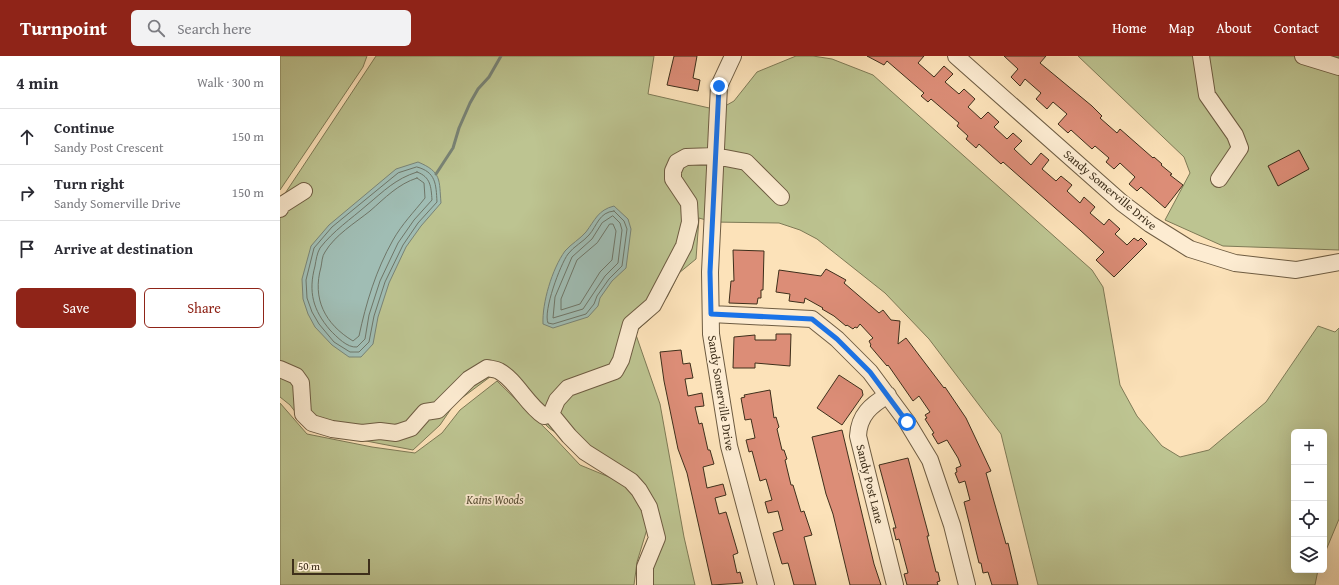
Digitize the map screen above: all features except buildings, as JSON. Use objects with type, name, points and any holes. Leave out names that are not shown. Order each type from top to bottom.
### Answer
[{"type":"street","name":"Sandy Somerville Drive","points":[[733,56],[719,86],[710,272],[711,334],[729,446],[766,585]]},
{"type":"street","name":"Sandy Somerville Drive","points":[[956,56],[1122,203],[1150,224],[1190,249],[1235,263],[1296,270],[1339,262]]},
{"type":"street","points":[[1201,56],[1207,94],[1235,135],[1240,148],[1219,179]]},
{"type":"street","points":[[1303,56],[1339,67]]},
{"type":"street","points":[[551,414],[557,400],[568,388],[615,371],[631,324],[653,305],[684,246],[690,222],[689,204],[673,179],[677,162],[686,157],[715,156],[746,162],[781,197]]},
{"type":"street","points":[[280,208],[282,205],[304,191]]},
{"type":"street","points":[[711,314],[812,319],[837,339],[870,372],[907,422],[930,460],[952,525],[967,585]]},
{"type":"street","points":[[280,369],[296,376],[301,383],[303,414],[312,423],[332,429],[362,433],[380,431],[396,433],[411,428],[425,412],[438,410],[470,379],[487,368],[500,371],[536,410],[544,416],[551,414]]},
{"type":"street","name":"Sandy Post Lane","points":[[888,395],[864,413],[860,421],[858,436],[895,585]]},
{"type":"street","points":[[551,414],[568,436],[585,452],[602,464],[626,476],[649,507],[657,538],[645,568],[645,585]]},
{"type":"green space","points":[[280,56],[367,56],[363,67],[280,190]]},
{"type":"green space","name":"Kains Woods","points":[[376,56],[654,56],[648,94],[718,110],[734,101],[757,72],[796,56],[813,56],[832,59],[873,75],[1092,270],[1103,287],[1120,385],[1137,416],[1162,446],[1180,457],[1209,450],[1266,402],[1318,326],[1335,332],[1339,328],[1339,519],[1327,548],[1327,429],[1291,429],[1291,573],[1317,573],[1315,585],[1038,585],[1001,434],[929,339],[885,293],[817,239],[800,230],[779,223],[713,222],[699,218],[696,259],[679,273],[667,297],[651,318],[635,332],[660,404],[684,537],[695,585],[651,585],[652,561],[660,544],[647,529],[637,562],[634,585],[280,585],[280,403],[307,434],[372,447],[415,453],[442,433],[460,410],[497,381],[580,465],[614,479],[615,473],[549,428],[494,374],[455,403],[440,425],[413,450],[309,430],[290,405],[280,397],[280,201]]},
{"type":"green space","points":[[1078,56],[1339,56],[1339,250],[1223,246],[1165,220],[1190,173],[1184,157]]},
{"type":"water","points":[[418,162],[431,169],[438,178],[441,203],[421,226],[406,247],[389,283],[378,317],[373,344],[361,357],[349,357],[332,345],[315,327],[308,314],[303,299],[302,279],[311,246],[329,225],[396,169]]},
{"type":"water","points":[[614,206],[628,219],[631,229],[626,268],[612,281],[600,298],[598,306],[588,317],[553,328],[543,324],[546,296],[552,276],[560,258],[567,248],[586,232],[600,213]]},
{"type":"waterway","points":[[436,174],[453,148],[459,128],[470,103],[478,89],[489,77],[501,56]]},
{"type":"route","points":[[719,86],[710,272],[711,314],[812,319],[837,339],[870,372],[907,422]]}]
